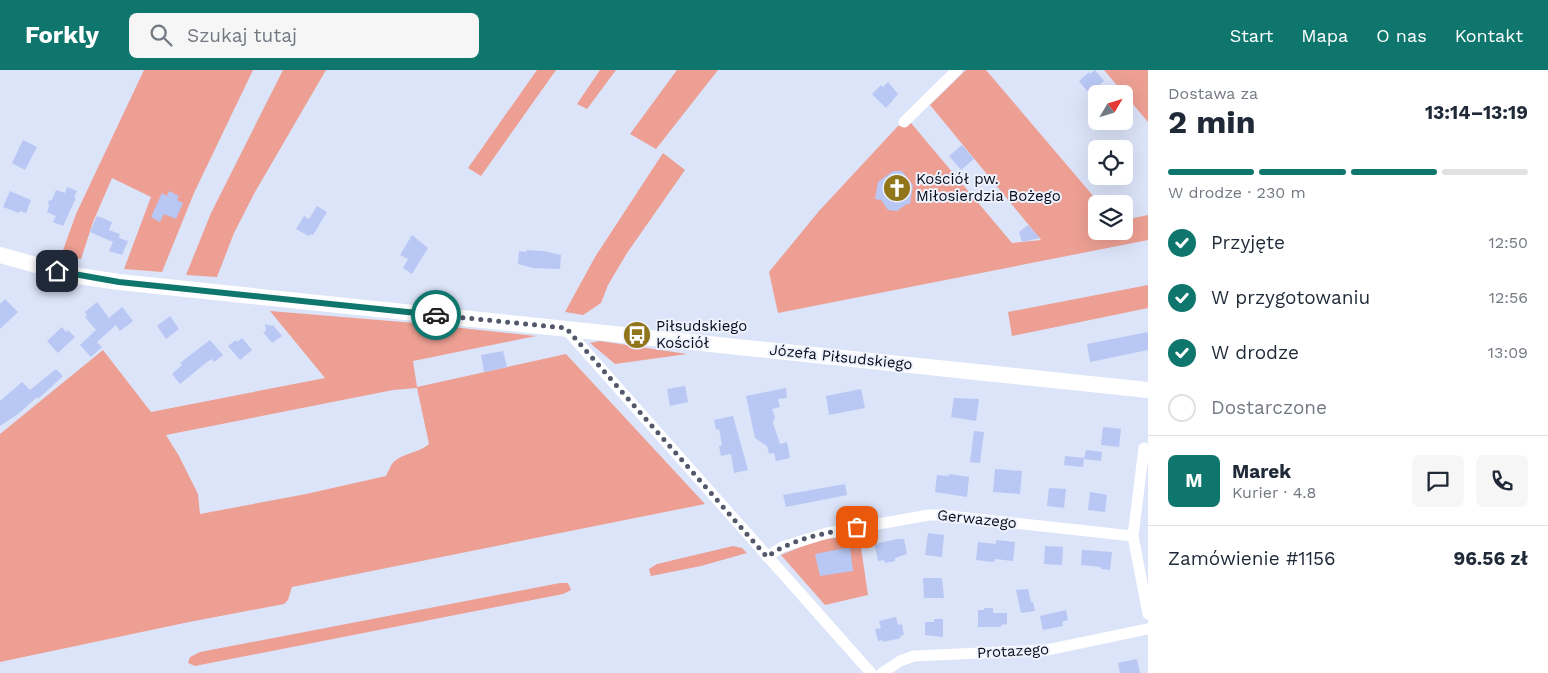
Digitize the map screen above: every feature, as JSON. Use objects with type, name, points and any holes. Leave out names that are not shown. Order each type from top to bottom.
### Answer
[{"type":"street","points":[[904,122],[957,70]]},
{"type":"street","name":"Józefa Piłsudskiego","points":[[0,255],[72,275],[119,282],[1148,390]]},
{"type":"street","points":[[566,328],[871,673]]},
{"type":"street","points":[[1144,448],[1133,536],[1148,614]]},
{"type":"street","name":"Gerwazego","points":[[767,557],[782,547],[826,533],[941,514],[1133,536]]},
{"type":"street","name":"Protazego","points":[[882,673],[900,661],[914,656],[1047,650],[1148,630]]},
{"type":"shaded area","points":[[144,70],[253,70],[194,193],[162,272],[124,269],[151,197],[112,178],[93,222],[81,259],[61,256],[76,214]]},
{"type":"shaded area","points":[[283,70],[326,70],[255,192],[234,233],[217,277],[186,275],[211,213]]},
{"type":"shaded area","points":[[537,70],[556,70],[481,176],[468,168]]},
{"type":"shaded area","points":[[600,70],[616,70],[587,109],[577,104]]},
{"type":"shaded area","points":[[677,70],[718,70],[656,149],[630,134]]},
{"type":"shaded area","points":[[966,70],[986,70],[1092,195],[1088,195],[1088,240],[1133,240],[1133,218],[1148,215],[1148,240],[778,313],[769,272],[819,211],[898,126],[911,123],[1012,243],[1041,240],[930,105]]},
{"type":"shaded area","points":[[1104,70],[1148,70],[1148,122],[1133,104],[1133,85],[1117,85]]},
{"type":"shaded area","points":[[663,153],[685,170],[627,253],[608,285],[601,303],[583,315],[565,312],[595,257]]},
{"type":"shaded area","points":[[1148,285],[1148,308],[1012,336],[1008,312]]},
{"type":"shaded area","points":[[270,311],[415,323],[536,336],[413,361],[417,387],[566,354],[705,504],[292,587],[288,600],[284,604],[0,662],[0,434],[103,350],[151,412],[325,378]],"holes":[[[417,388],[429,444],[396,460],[386,476],[306,494],[200,514],[198,494],[166,435],[393,390]]]},
{"type":"shaded area","points":[[600,341],[687,354],[615,364],[590,343]]},
{"type":"shaded area","points":[[859,534],[868,595],[825,605],[781,555],[815,541]]},
{"type":"shaded area","points":[[733,546],[742,548],[747,553],[701,566],[651,576],[649,569],[657,564]]},
{"type":"shaded area","points":[[568,583],[571,590],[563,594],[195,666],[188,663],[190,657],[200,652]]},
{"type":"building","points":[[1095,70],[1104,81],[1099,85],[1088,85],[1087,91],[1079,81],[1089,72],[1090,74]]},
{"type":"building","points":[[888,82],[898,94],[886,108],[872,94],[881,85],[883,87]]},
{"type":"building","points":[[23,140],[37,147],[25,170],[12,163]]},
{"type":"building","points":[[962,145],[974,159],[961,170],[949,156]]},
{"type":"building","points":[[893,171],[902,171],[913,185],[910,204],[897,211],[888,210],[881,200],[875,199],[878,182]]},
{"type":"building","points":[[67,187],[77,191],[74,197],[76,198],[63,226],[53,222],[56,216],[47,212],[48,201],[52,200],[56,190],[65,193]]},
{"type":"building","points":[[10,191],[31,200],[26,213],[20,211],[19,213],[3,207]]},
{"type":"building","points":[[169,191],[179,196],[177,200],[183,203],[176,219],[164,214],[160,222],[151,217],[162,193],[167,196]]},
{"type":"building","points":[[317,206],[327,212],[313,235],[310,234],[309,236],[296,229],[304,216],[309,219]]},
{"type":"building","points":[[97,216],[112,222],[109,230],[120,234],[119,238],[128,241],[122,255],[109,251],[113,242],[90,232]]},
{"type":"building","points":[[1028,225],[1040,238],[1022,242],[1019,232]]},
{"type":"building","points":[[412,235],[428,248],[412,274],[403,268],[408,259],[400,255]]},
{"type":"building","points":[[527,250],[561,255],[560,269],[533,268],[518,264],[519,251],[526,252]]},
{"type":"building","points":[[5,299],[18,312],[0,329],[0,304]]},
{"type":"building","points":[[97,302],[109,318],[122,307],[133,321],[120,331],[116,325],[97,342],[102,347],[91,357],[80,345],[96,330],[85,317],[87,315],[85,312]]},
{"type":"building","points":[[170,316],[179,329],[166,339],[157,326]]},
{"type":"building","points":[[265,324],[273,325],[282,336],[272,343],[263,332],[266,331]]},
{"type":"building","points":[[62,327],[66,332],[68,330],[75,337],[58,353],[47,341]]},
{"type":"building","points":[[1148,332],[1148,350],[1090,362],[1087,344]]},
{"type":"building","points":[[242,338],[252,350],[240,360],[228,346]]},
{"type":"building","points":[[210,340],[223,355],[214,362],[212,359],[207,362],[180,384],[172,374],[182,365],[180,363]]},
{"type":"building","points":[[503,351],[507,367],[484,372],[481,355]]},
{"type":"building","points":[[56,369],[63,376],[38,399],[37,397],[18,414],[0,426],[0,401],[22,382],[30,390]]},
{"type":"building","points":[[685,386],[688,402],[670,406],[667,389]]},
{"type":"building","points":[[786,388],[787,398],[778,399],[780,407],[772,409],[775,417],[773,423],[780,444],[787,442],[790,458],[776,461],[774,453],[769,454],[767,446],[755,438],[746,396]]},
{"type":"building","points":[[861,389],[865,408],[829,415],[826,396]]},
{"type":"building","points":[[954,398],[979,399],[976,421],[951,417]]},
{"type":"building","points":[[733,416],[748,470],[734,473],[731,454],[721,456],[719,446],[722,445],[719,429],[716,430],[714,420]]},
{"type":"building","points":[[1103,427],[1121,429],[1119,447],[1101,445]]},
{"type":"building","points":[[974,431],[984,432],[980,463],[970,462]]},
{"type":"building","points":[[1086,450],[1102,452],[1101,461],[1084,459]]},
{"type":"building","points":[[1065,456],[1084,458],[1083,467],[1064,465]]},
{"type":"building","points":[[995,469],[1022,471],[1020,494],[993,492]]},
{"type":"building","points":[[949,474],[969,477],[967,497],[935,492],[937,475],[949,476]]},
{"type":"building","points":[[845,484],[847,495],[786,507],[783,495]]},
{"type":"building","points":[[1049,488],[1066,489],[1064,508],[1047,506]]},
{"type":"building","points":[[1090,492],[1107,495],[1105,512],[1088,510]]},
{"type":"building","points":[[928,533],[944,535],[942,557],[925,555]]},
{"type":"building","points":[[904,539],[907,554],[895,558],[895,561],[885,563],[884,560],[878,561],[874,544]]},
{"type":"building","points":[[996,540],[1015,542],[1013,561],[995,559],[994,562],[976,560],[978,542],[996,544]]},
{"type":"building","points":[[1045,546],[1063,547],[1062,565],[1044,564]]},
{"type":"building","points":[[850,547],[853,571],[820,576],[815,554]]},
{"type":"building","points":[[1082,550],[1112,552],[1110,570],[1081,565]]},
{"type":"building","points":[[923,578],[942,578],[944,598],[924,598]]},
{"type":"building","points":[[1028,589],[1035,611],[1021,613],[1016,590]]},
{"type":"building","points":[[984,608],[993,608],[993,613],[1007,613],[1007,624],[1001,625],[1001,627],[978,627],[978,610],[984,610]]},
{"type":"building","points":[[1066,610],[1068,620],[1062,622],[1063,626],[1043,630],[1040,616]]},
{"type":"building","points":[[896,617],[898,625],[902,624],[904,635],[900,636],[901,638],[883,642],[883,640],[878,641],[875,629],[881,628],[879,621]]},
{"type":"building","points":[[934,619],[943,619],[943,637],[925,635],[925,622],[934,622]]},
{"type":"building","points":[[1137,659],[1140,673],[1120,673],[1118,663]]},
{"type":"way so far","points":[[436,315],[566,328],[767,557],[782,547],[796,542],[826,533],[857,527]]},
{"type":"place","name":"Kościół pw. Miłosierdzia Bożego","points":[[897,188]]},
{"type":"place","name":"Piłsudskiego Kościół","points":[[637,335]]},
{"type":"route","points":[[57,271],[119,282],[436,315]]}]
